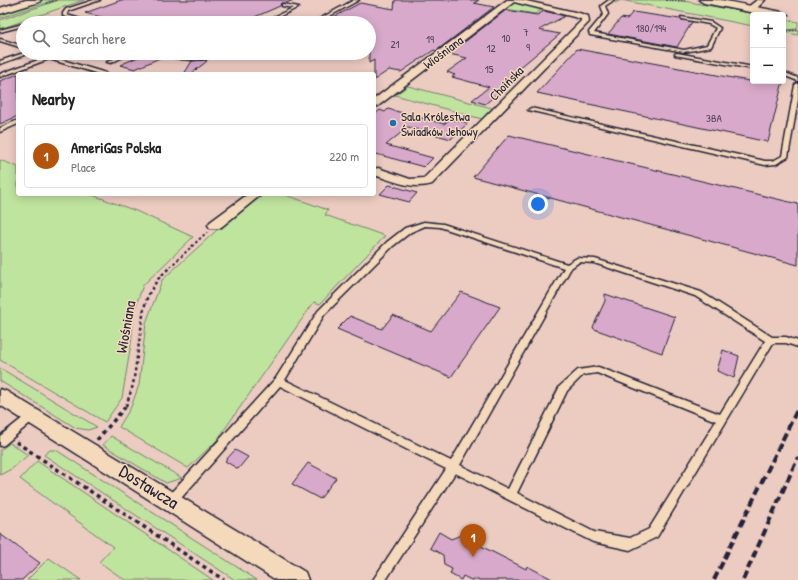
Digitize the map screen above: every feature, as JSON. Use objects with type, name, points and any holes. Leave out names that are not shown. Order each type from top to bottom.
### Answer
[{"type":"main road","points":[[704,0],[757,4]]},
{"type":"main road","points":[[743,0],[780,12]]},
{"type":"street","points":[[0,11],[36,0]]},
{"type":"street","name":"Wiośniana","points":[[376,103],[513,0]]},
{"type":"street","name":"Choińska","points":[[378,172],[413,183],[423,184],[428,181],[585,22],[585,18],[576,14],[513,0]]},
{"type":"street","points":[[215,225],[253,196]]},
{"type":"street","name":"Dostawcza","points":[[0,396],[88,449],[297,580]]},
{"type":"lane","points":[[65,16],[65,13],[68,10],[98,0]]},
{"type":"lane","points":[[327,16],[357,0]]},
{"type":"lane","points":[[612,0],[603,6],[606,14],[591,32],[592,34],[684,51],[709,46],[718,28],[710,23],[682,18]]},
{"type":"lane","points":[[278,16],[297,7],[283,5]]},
{"type":"lane","points":[[0,31],[16,27]]},
{"type":"lane","points":[[0,40],[16,45]]},
{"type":"lane","points":[[617,44],[750,67]]},
{"type":"lane","points":[[0,63],[16,57]]},
{"type":"lane","points":[[0,76],[41,60]]},
{"type":"lane","points":[[59,60],[98,72]]},
{"type":"lane","points":[[109,62],[113,60]]},
{"type":"lane","points":[[786,74],[798,80]]},
{"type":"lane","points":[[531,110],[774,163],[785,157],[796,110],[798,85]]},
{"type":"lane","points":[[0,130],[16,123]]},
{"type":"lane","points":[[171,501],[279,381],[321,313],[390,244],[408,230],[424,224],[441,225],[568,267]]},
{"type":"lane","points":[[380,580],[453,467],[568,267],[577,260],[595,261],[698,294],[770,340],[786,340],[798,344]]},
{"type":"lane","points":[[279,381],[593,537],[630,544],[653,533],[770,340]]},
{"type":"lane","points":[[510,496],[563,389],[581,372],[598,370],[722,419]]},
{"type":"lane","points":[[4,439],[32,416]]},
{"type":"path","points":[[666,0],[685,1]]},
{"type":"path","points":[[787,31],[798,30]]},
{"type":"path","name":"Wiośniana","points":[[88,449],[114,422],[127,405],[133,385],[144,308],[148,296],[158,280],[215,225]]},
{"type":"path","points":[[4,439],[224,580]]},
{"type":"green space","points":[[43,0],[55,0],[0,18],[0,13]]},
{"type":"green space","points":[[59,0],[84,0],[38,16],[16,16],[16,23],[0,29],[0,20]]},
{"type":"green space","points":[[621,0],[678,0],[750,13],[750,25]]},
{"type":"green space","points":[[513,2],[541,7],[541,10],[535,14],[505,9]]},
{"type":"green space","points":[[786,20],[798,22],[798,27],[796,29],[786,30]]},
{"type":"green space","points":[[786,30],[798,31],[798,35],[786,33]]},
{"type":"green space","points":[[408,86],[492,108],[482,119],[395,95]]},
{"type":"green space","points":[[0,160],[16,166],[16,196],[95,196],[136,211],[193,237],[143,285],[134,311],[131,344],[122,398],[105,422],[0,360]]},
{"type":"green space","points":[[260,196],[289,196],[328,210],[325,215],[385,236],[320,304],[314,302],[217,440],[188,468],[119,427],[131,407],[139,385],[146,323],[162,280],[217,230]]},
{"type":"green space","points":[[0,368],[97,427],[88,430],[76,428],[0,381]]},
{"type":"green space","points":[[111,436],[182,478],[166,483],[103,445]]},
{"type":"green space","points":[[10,443],[28,455],[13,468],[0,475],[0,450]]},
{"type":"green space","points":[[50,450],[56,450],[257,580],[235,580],[44,455]]},
{"type":"green space","points":[[37,461],[213,580],[125,580],[99,562],[113,547],[20,479]]},
{"type":"green space","points":[[49,558],[81,580],[27,580]]},
{"type":"building","points":[[121,0],[294,0],[281,3],[280,6],[257,16],[97,16],[85,13]]},
{"type":"building","points":[[395,0],[479,0],[474,3],[494,7],[436,51],[434,50],[401,72],[389,70],[376,79],[376,72],[374,72],[374,60],[376,60],[376,16],[336,16],[360,3],[394,9]]},
{"type":"building","points":[[506,10],[537,15],[544,11],[565,16],[539,30],[560,34],[510,76],[518,77],[500,95],[497,94],[485,104],[472,100],[489,87],[452,77],[455,75],[447,72],[467,58],[449,54]]},
{"type":"building","points":[[633,12],[692,22],[677,47],[608,34],[621,18],[627,19]]},
{"type":"building","points":[[577,49],[750,81],[750,84],[782,84],[768,142],[537,93]]},
{"type":"building","points":[[131,60],[155,60],[135,69],[120,65]]},
{"type":"building","points":[[192,61],[207,61],[193,72],[185,72]]},
{"type":"building","points":[[16,75],[16,117],[0,124],[0,81]]},
{"type":"building","points":[[388,109],[444,124],[450,119],[468,123],[451,139],[408,127],[386,145],[433,158],[424,167],[376,154],[376,113],[380,110],[385,112]]},
{"type":"building","points":[[509,135],[798,204],[798,265],[473,177]]},
{"type":"building","points":[[389,185],[417,193],[409,202],[380,194]]},
{"type":"building","points":[[461,292],[500,307],[451,377],[337,329],[350,316],[382,329],[393,315],[431,331]]},
{"type":"building","points":[[605,294],[675,317],[662,353],[594,329],[593,327],[605,301]]},
{"type":"building","points":[[723,350],[739,356],[734,378],[717,371]]},
{"type":"building","points":[[235,450],[248,457],[238,469],[225,461]]},
{"type":"building","points":[[308,463],[336,478],[320,499],[292,484]]},
{"type":"building","points":[[439,532],[451,539],[461,535],[468,539],[470,535],[481,541],[479,545],[526,569],[527,566],[554,580],[471,580],[463,576],[461,580],[450,574],[452,569],[444,565],[443,555],[430,548]]},
{"type":"building","points":[[0,534],[40,563],[22,580],[0,580]]},
{"type":"railway","points":[[714,580],[798,408]]},
{"type":"railway","points":[[743,580],[798,457]]},
{"type":"place","name":"Sala Królestwa Świadków Jehowy","points":[[393,123]]},
{"type":"place","name":"AmeriGas Polska","points":[[473,557]]}]
